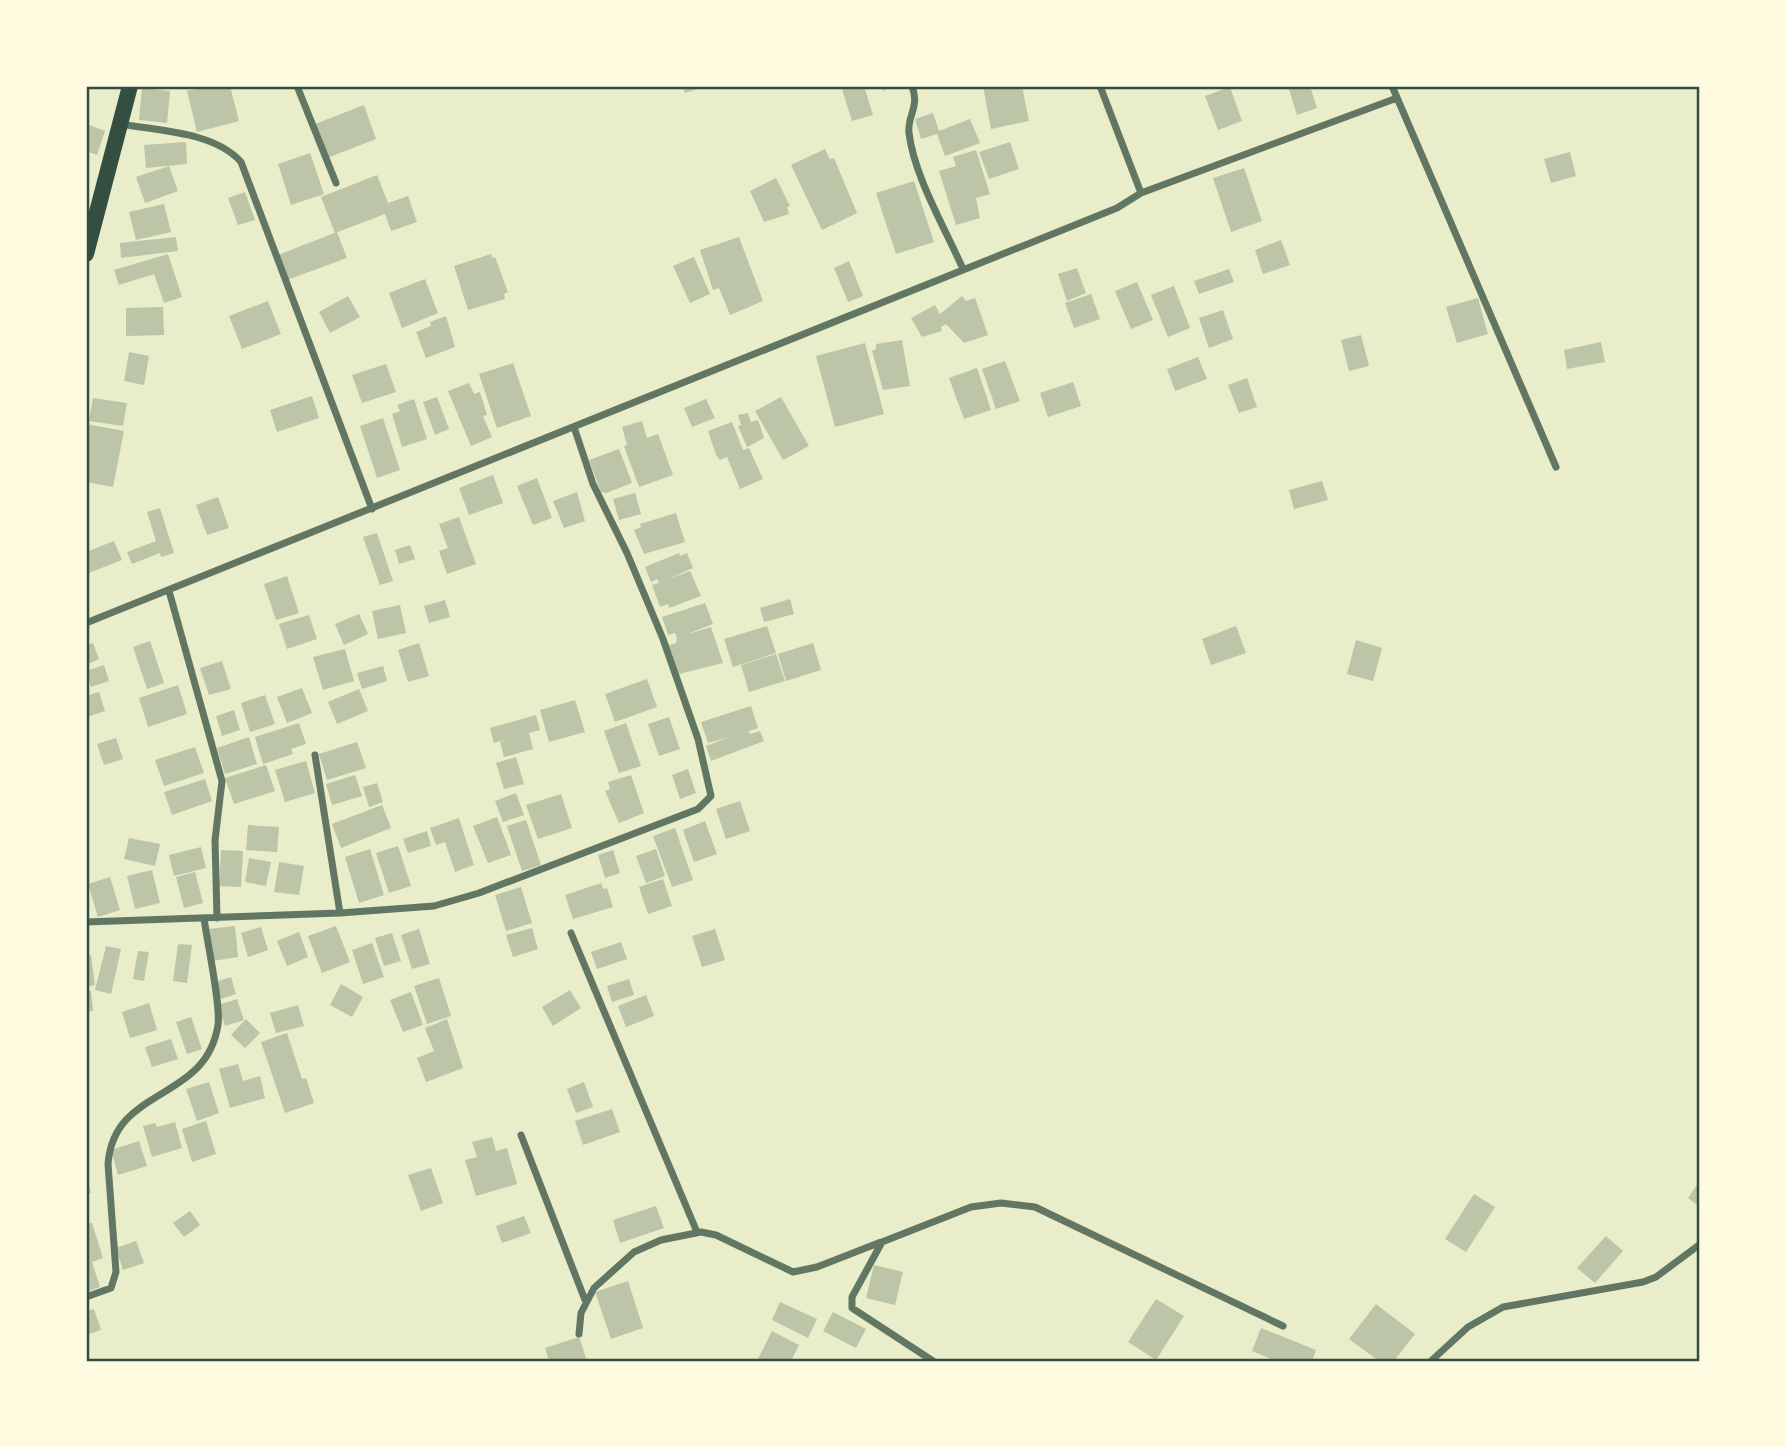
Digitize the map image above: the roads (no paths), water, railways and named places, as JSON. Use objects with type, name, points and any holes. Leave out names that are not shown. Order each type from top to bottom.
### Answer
[{"type":"main road","points":[[86,254],[130,86]]},
{"type":"street","points":[[297,86],[336,183]]},
{"type":"street","points":[[912,86],[917,104],[908,130],[916,161],[963,269]]},
{"type":"street","points":[[1100,86],[1141,192]]},
{"type":"street","points":[[1392,86],[1556,467]]},
{"type":"street","points":[[86,623],[1117,208],[1141,192],[1397,98]]},
{"type":"street","points":[[120,124],[211,142],[231,150],[241,162],[372,509]]},
{"type":"street","points":[[86,922],[423,908],[455,901],[698,809],[711,796],[698,739],[663,639],[628,553],[593,484],[573,427]]},
{"type":"street","points":[[169,591],[222,781],[215,840],[217,918]]},
{"type":"street","points":[[315,755],[340,913]]},
{"type":"street","points":[[86,1297],[111,1288],[116,1272],[108,1164],[109,1148],[119,1125],[159,1094],[197,1072],[213,1042],[219,1023],[204,918]]},
{"type":"street","points":[[571,933],[697,1232]]},
{"type":"street","points":[[521,1135],[585,1300]]},
{"type":"street","points":[[579,1334],[579,1321],[585,1300],[634,1252],[661,1240],[697,1232],[716,1235],[793,1272],[817,1267],[971,1207],[992,1203],[1016,1203],[1035,1208],[1283,1326]]},
{"type":"street","points":[[882,1242],[850,1304],[933,1361]]},
{"type":"street","points":[[1431,1361],[1475,1322],[1503,1307],[1643,1282],[1656,1277],[1699,1245]]}]
